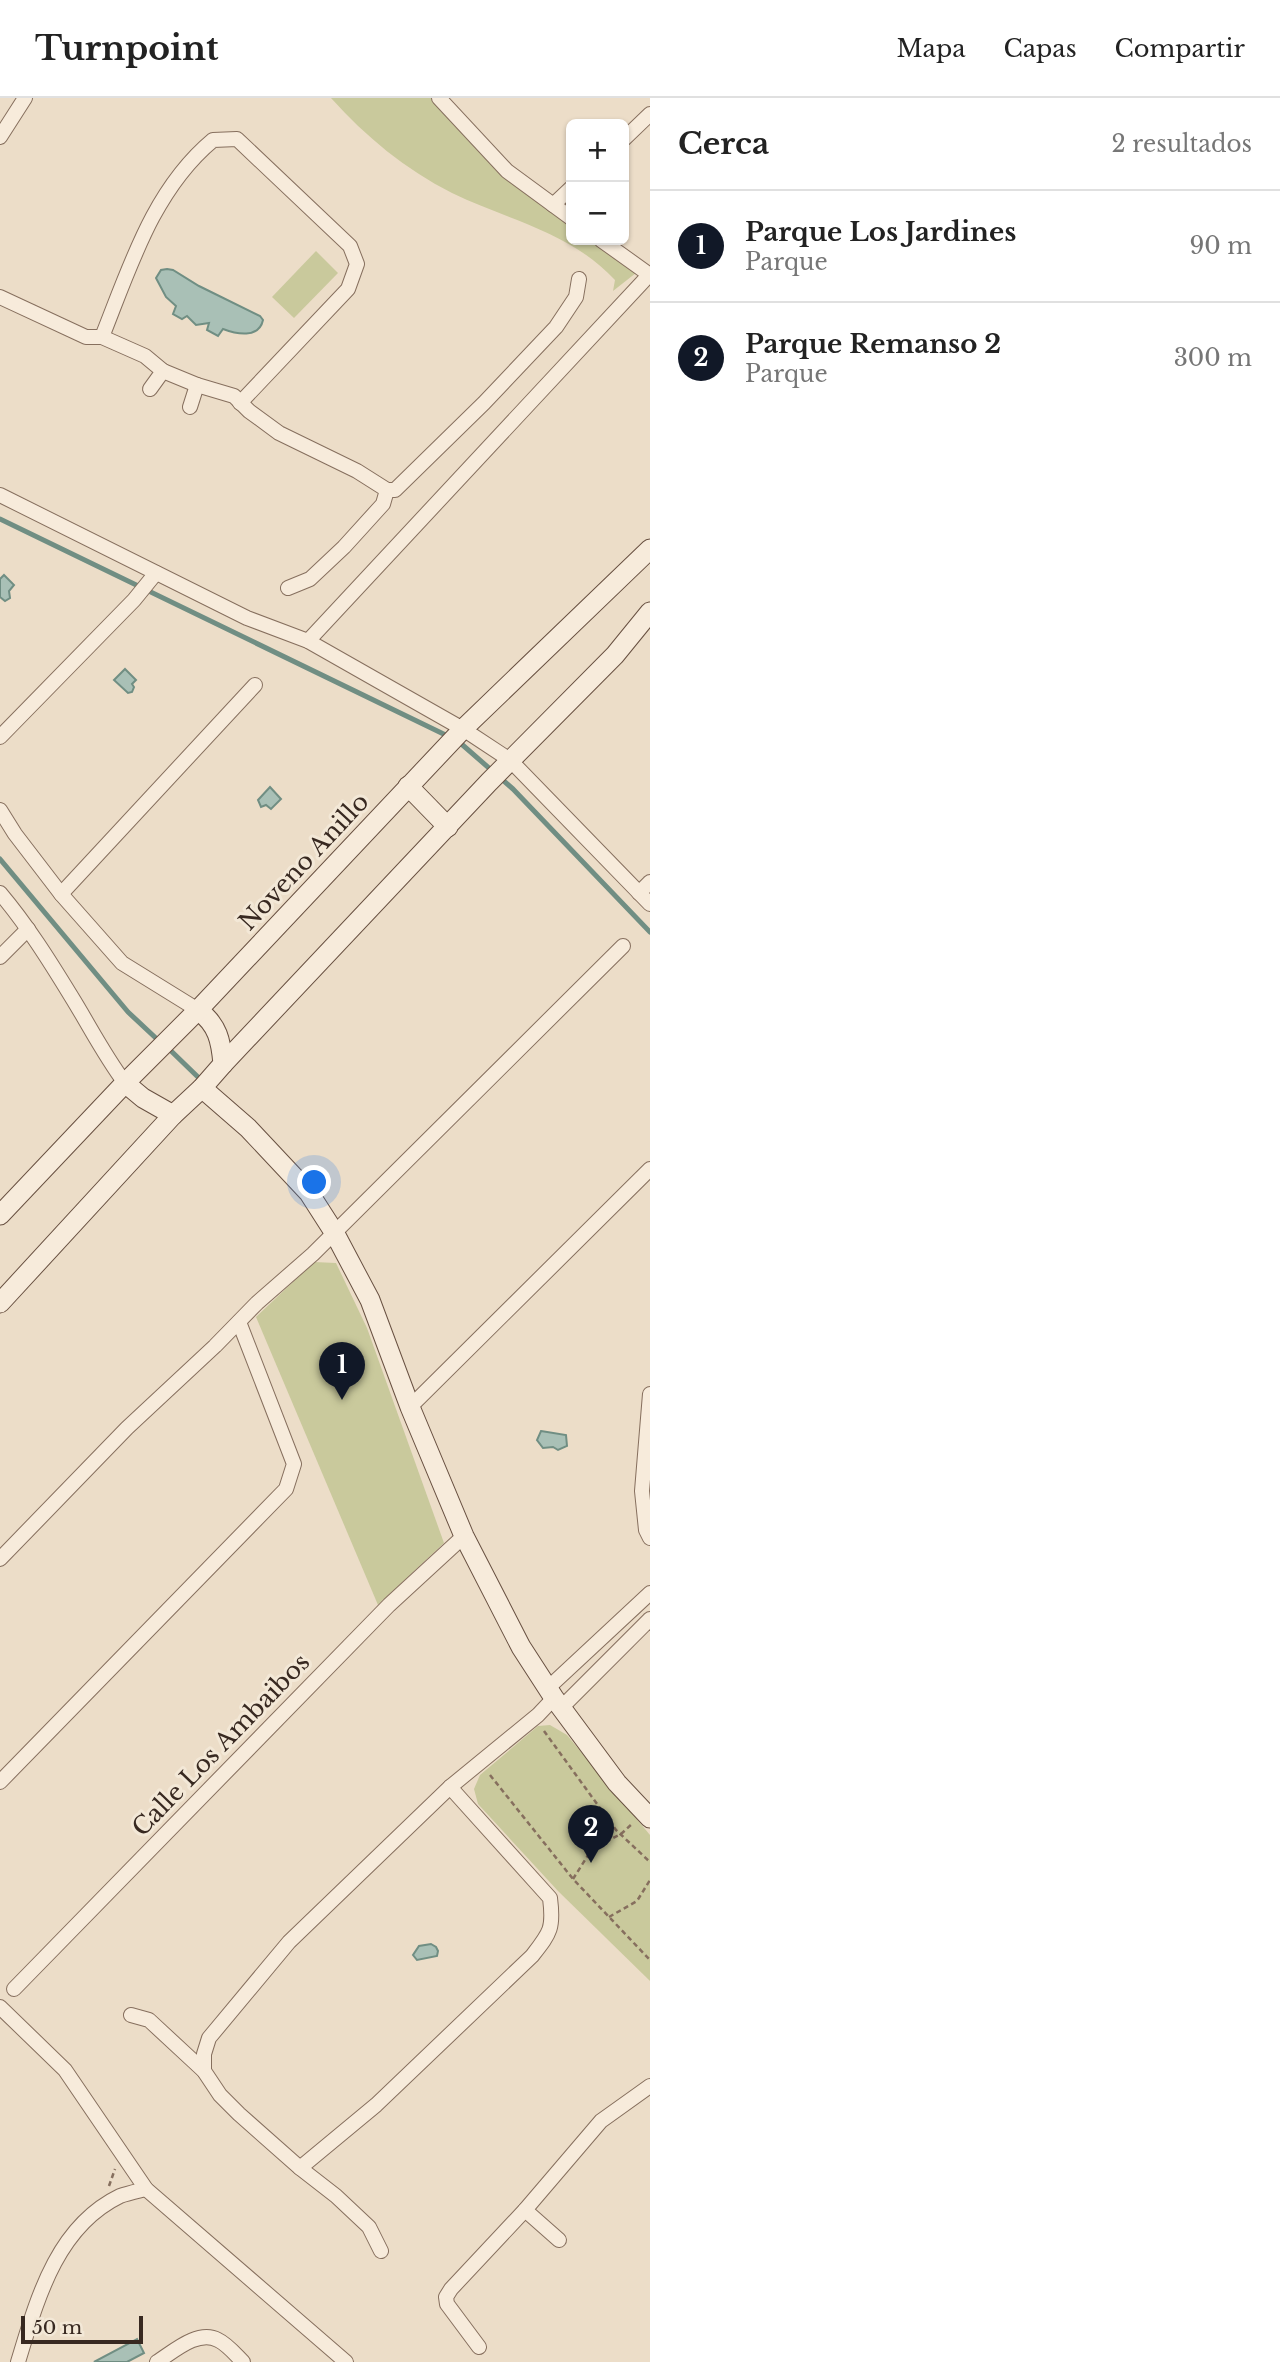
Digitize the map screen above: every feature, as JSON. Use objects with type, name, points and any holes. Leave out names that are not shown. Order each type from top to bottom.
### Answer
[{"type":"street","points":[[0,137],[25,98]]},
{"type":"street","points":[[439,98],[507,171],[566,214]]},
{"type":"street","points":[[629,134],[650,114]]},
{"type":"street","points":[[102,337],[143,238],[168,191],[191,161],[213,140],[237,139],[350,246],[357,264],[348,289],[240,403]]},
{"type":"street","points":[[553,205],[566,193]]},
{"type":"street","points":[[308,641],[650,275],[608,245]]},
{"type":"street","points":[[0,297],[86,337],[102,337],[145,356],[163,371],[234,396],[279,433],[357,471],[387,490],[395,490],[556,327],[576,297],[579,279]]},
{"type":"street","points":[[150,389],[163,371]]},
{"type":"street","points":[[190,407],[197,385]]},
{"type":"street","points":[[288,588],[310,579],[344,547],[383,504],[387,490]]},
{"type":"street","points":[[2,501],[247,618],[308,641],[456,737],[645,888],[650,904]]},
{"type":"street","name":"Noveno Anillo","points":[[0,1214],[198,1010],[408,786],[650,550]]},
{"type":"street","points":[[0,737],[134,600],[156,573]]},
{"type":"street","points":[[0,1303],[173,1115],[202,1088],[500,771],[615,655],[650,612]]},
{"type":"street","points":[[61,894],[255,685]]},
{"type":"street","points":[[408,786],[448,827]]},
{"type":"street","points":[[0,810],[61,894],[121,963],[209,1018],[218,1032],[223,1064]]},
{"type":"street","points":[[0,893],[28,929],[71,995],[108,1061],[125,1083],[173,1115]]},
{"type":"street","points":[[0,957],[28,929]]},
{"type":"street","points":[[0,1559],[127,1428],[334,1232],[624,946]]},
{"type":"street","points":[[202,1088],[247,1128],[309,1193],[334,1232],[370,1300],[410,1407],[464,1536],[521,1647],[617,1783],[650,1818]]},
{"type":"street","points":[[410,1407],[650,1169]]},
{"type":"street","points":[[0,1782],[286,1489],[294,1464],[239,1322]]},
{"type":"street","points":[[650,1394],[642,1491],[646,1530],[650,1538]]},
{"type":"street","name":"Calle Los Ambaibos","points":[[14,1989],[389,1605],[464,1536]]},
{"type":"street","points":[[555,1698],[650,1593]]},
{"type":"street","points":[[204,2071],[204,2054],[209,2038],[289,1942],[450,1787],[650,1619]]},
{"type":"street","points":[[300,2168],[376,2105],[524,1964],[550,1934],[553,1917],[550,1898],[450,1787]]},
{"type":"street","points":[[0,2007],[65,2070],[146,2189],[346,2362]]},
{"type":"street","points":[[131,2015],[149,2020],[204,2071],[220,2095],[239,2114],[369,2227],[381,2251]]},
{"type":"street","points":[[479,2347],[447,2304],[446,2297],[450,2289],[526,2210],[601,2121],[650,2086]]},
{"type":"street","points":[[18,2362],[37,2298],[58,2255],[74,2231],[96,2210],[122,2195],[146,2189]]},
{"type":"street","points":[[526,2210],[559,2240]]},
{"type":"street","points":[[157,2362],[190,2341],[206,2337],[217,2339],[243,2362]]},
{"type":"path","points":[[536,1738],[545,1731],[621,1834],[650,1862]]},
{"type":"path","points":[[499,1768],[490,1776],[573,1879],[650,1960]]},
{"type":"path","points":[[573,1879],[592,1849],[621,1834]]},
{"type":"path","points":[[609,1917],[636,1901],[650,1880]]},
{"type":"path","points":[[96,2210],[114,2171],[118,2150]]},
{"type":"green space","points":[[331,98],[439,98],[507,171],[566,214],[566,242],[452,193],[418,174],[358,126]]},
{"type":"green space","points":[[570,245],[608,245],[641,269],[613,291],[615,280]]},
{"type":"green space","points":[[316,251],[338,273],[294,318],[272,297]]},
{"type":"green space","points":[[314,1262],[336,1263],[367,1328],[444,1543],[378,1605],[256,1317]]},
{"type":"green space","points":[[550,1725],[567,1735],[650,1835],[650,1981],[558,1891],[478,1804],[474,1789],[480,1775],[538,1726]]},
{"type":"shaded area","points":[[167,269],[260,316],[263,320],[261,326],[252,333],[223,329],[218,336],[207,330],[209,323],[196,325],[187,316],[182,319],[173,314],[176,306],[166,297],[156,278],[161,270]]},
{"type":"shaded area","points":[[4,575],[14,585],[9,591],[10,598],[5,601],[0,597],[0,579]]},
{"type":"shaded area","points":[[125,669],[136,680],[132,684],[132,692],[128,693],[114,680]]},
{"type":"shaded area","points":[[270,787],[281,799],[271,809],[266,805],[261,807],[258,800]]},
{"type":"shaded area","points":[[541,1431],[566,1435],[567,1446],[558,1450],[553,1447],[543,1448],[537,1440]]},
{"type":"shaded area","points":[[431,1944],[438,1951],[437,1956],[417,1960],[413,1955],[419,1946]]},
{"type":"shaded area","points":[[137,2339],[144,2353],[127,2362],[94,2362]]},
{"type":"waterway","points":[[0,519],[458,741],[513,789],[650,932]]},
{"type":"waterway","points":[[0,859],[128,1012],[159,1041]]},
{"type":"waterway","points":[[167,1047],[200,1079]]},
{"type":"place","name":"Parque Los Jardines","points":[[342,1400]]},
{"type":"place","name":"Parque Remanso 2","points":[[591,1863]]}]
